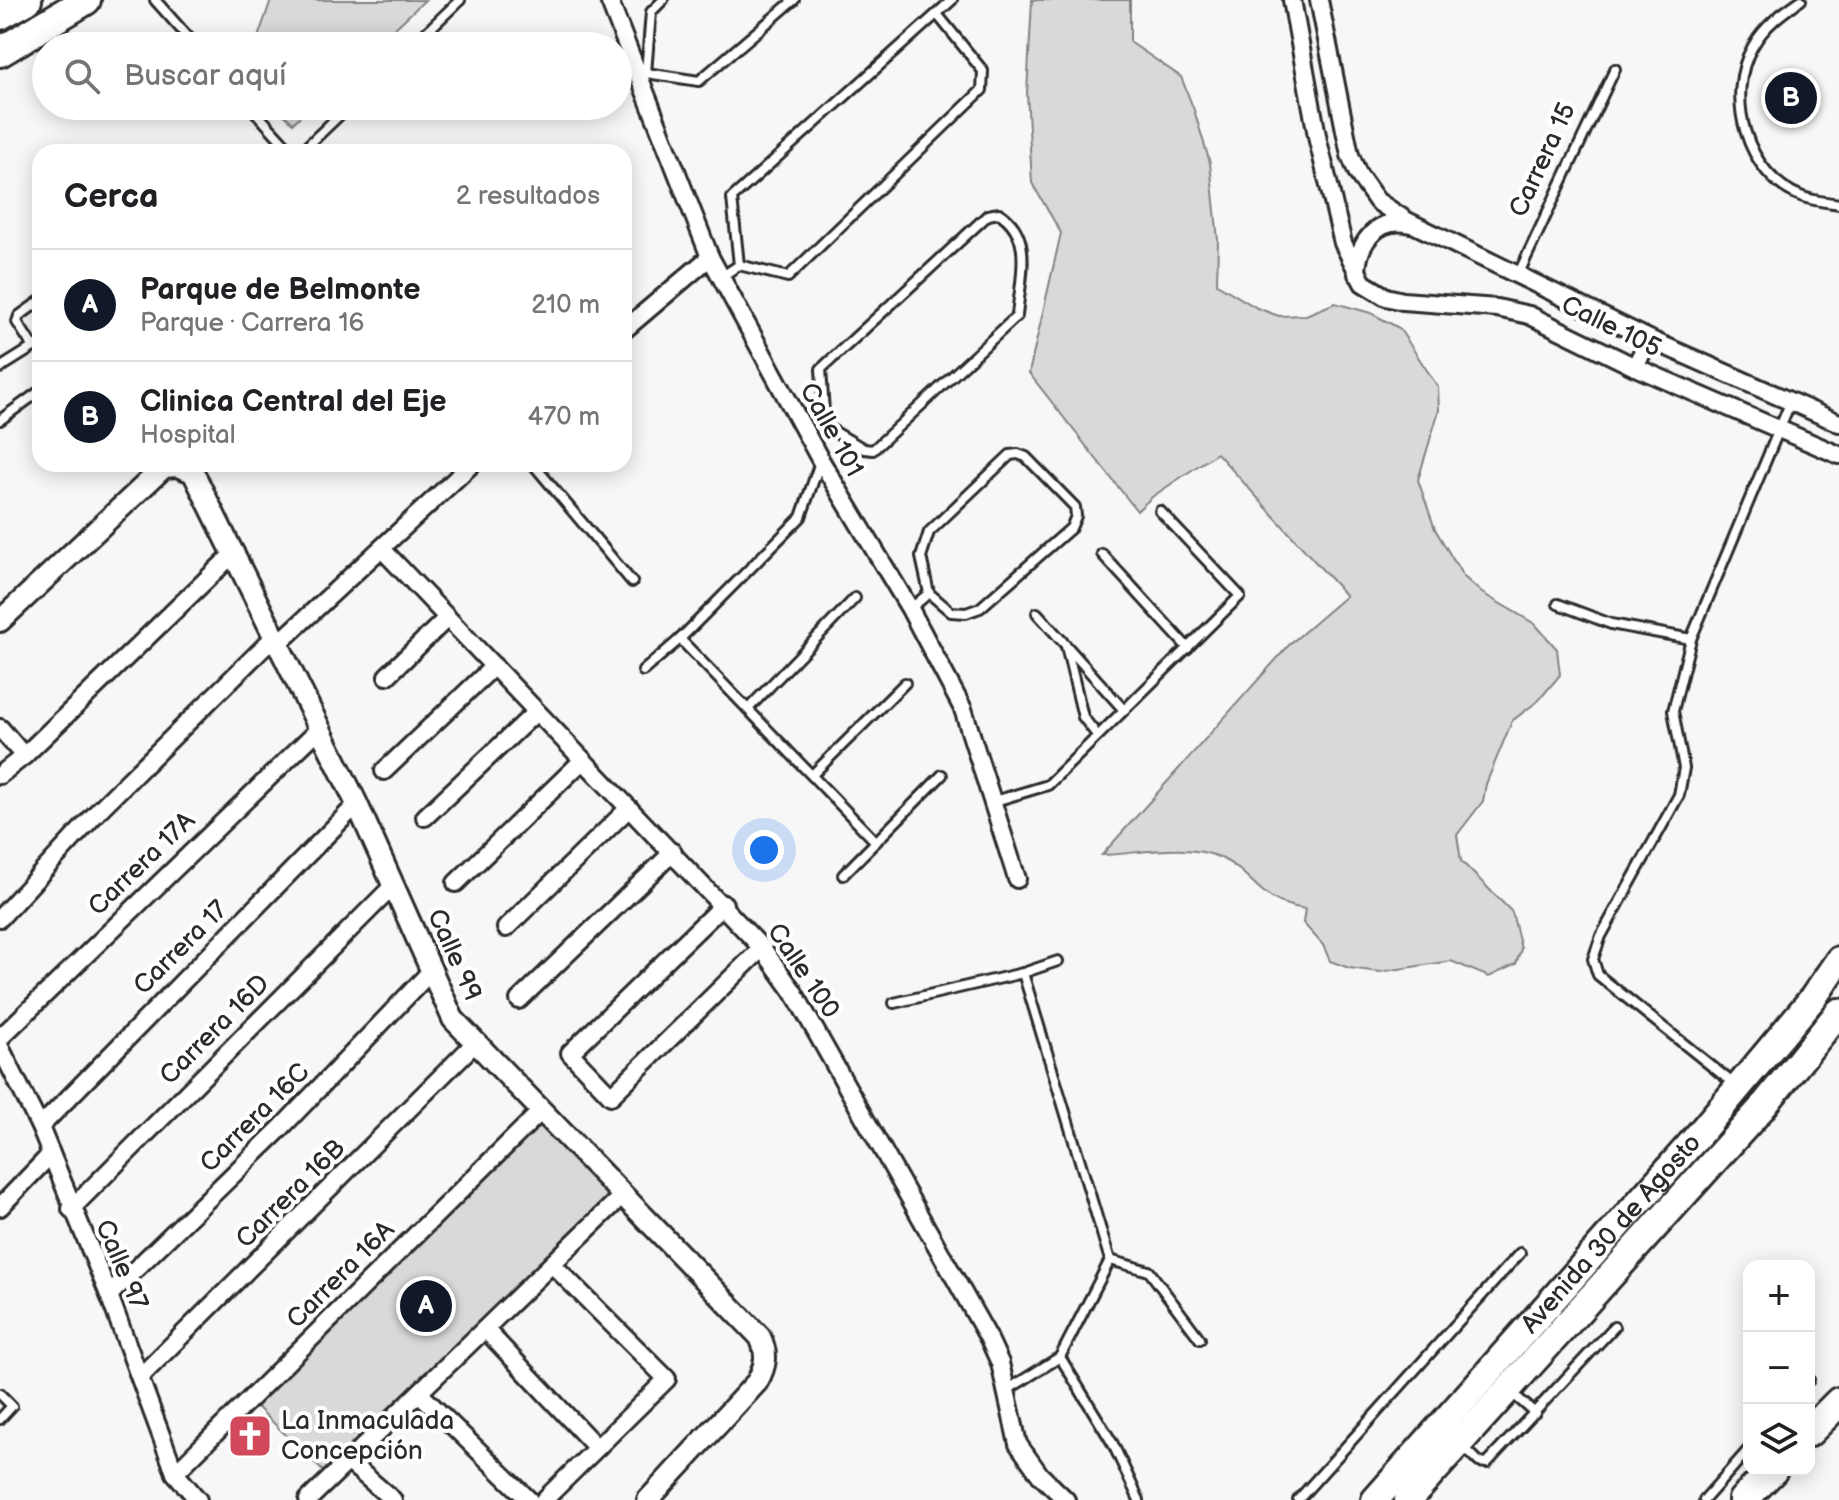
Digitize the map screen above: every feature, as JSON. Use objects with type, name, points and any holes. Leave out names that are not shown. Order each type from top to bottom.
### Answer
[{"type":"highway","points":[[0,15],[27,0]]},
{"type":"highway","points":[[33,32],[86,0]]},
{"type":"highway","points":[[0,52],[32,33]]},
{"type":"highway","points":[[1815,1426],[1835,1405]]},
{"type":"highway","points":[[1743,1500],[1767,1476]]},
{"type":"main road","name":"Avenida 30 de Agosto","points":[[1375,1500],[1737,1087],[1813,998],[1839,960]]},
{"type":"main road","name":"Avenida 30 de Agosto","points":[[1408,1500],[1761,1109],[1839,1012]]},
{"type":"street","name":"Calle 101","points":[[609,0],[624,32]]},
{"type":"street","points":[[1292,0],[1318,141],[1343,243],[1357,274]]},
{"type":"street","name":"Calle 105","points":[[1319,0],[1350,155],[1358,174],[1377,201],[1416,226],[1649,339],[1839,423]]},
{"type":"street","name":"Calle 101","points":[[632,51],[710,257],[821,461],[910,609],[963,709],[995,801],[1017,879]]},
{"type":"street","points":[[1357,274],[1359,251],[1376,229],[1400,222],[1416,226]]},
{"type":"street","points":[[632,323],[710,257]]},
{"type":"street","name":"Calle 105","points":[[1357,274],[1373,291],[1394,299],[1497,308],[1529,315],[1635,367],[1781,427],[1839,455]]},
{"type":"street","points":[[1635,367],[1649,339]]},
{"type":"street","name":"Calle 99","points":[[0,621],[159,472]]},
{"type":"street","name":"Calle 99","points":[[193,472],[357,804],[453,1019],[621,1197],[760,1337],[766,1354],[757,1382],[648,1500]]},
{"type":"street","points":[[0,918],[102,807],[278,639],[382,549],[464,472]]},
{"type":"street","name":"Calle 100","points":[[382,549],[446,619],[724,904],[762,948],[793,991],[973,1307],[1000,1363],[1018,1444],[1040,1475],[1066,1500]]},
{"type":"street","points":[[0,775],[24,756],[235,552]]},
{"type":"street","points":[[387,676],[446,619]]},
{"type":"street","points":[[384,771],[494,666]]},
{"type":"street","points":[[425,817],[536,712]]},
{"type":"street","points":[[0,728],[24,756]]},
{"type":"street","name":"Carrera 17A","points":[[0,1038],[320,728]]},
{"type":"street","points":[[456,883],[583,760]]},
{"type":"street","name":"Carrera 17","points":[[40,1127],[357,804]]},
{"type":"street","points":[[506,928],[629,808]]},
{"type":"street","points":[[519,1000],[673,852]]},
{"type":"street","name":"Carrera 16D","points":[[71,1209],[394,885]]},
{"type":"street","points":[[724,904],[570,1053],[611,1096],[762,948]]},
{"type":"street","name":"Carrera 16C","points":[[109,1295],[281,1128],[432,970]]},
{"type":"street","name":"Carrera 16B","points":[[140,1377],[474,1044]]},
{"type":"street","name":"Calle 97","points":[[0,1047],[40,1127],[71,1209],[109,1295],[175,1473],[198,1500]]},
{"type":"street","name":"Carrera 16A","points":[[175,1473],[540,1112]]},
{"type":"street","points":[[0,1207],[51,1154]]},
{"type":"street","points":[[308,1500],[621,1197]]},
{"type":"street","points":[[544,1500],[667,1379],[552,1264]]},
{"type":"street","points":[[485,1329],[597,1448]]},
{"type":"street","points":[[419,1393],[529,1500]]},
{"type":"street","points":[[348,1461],[393,1500]]},
{"type":"lane","points":[[155,0],[184,32]]},
{"type":"lane","points":[[427,32],[460,0]]},
{"type":"lane","points":[[663,0],[651,12],[643,75],[699,81],[794,0]]},
{"type":"lane","points":[[739,265],[732,198],[952,0]]},
{"type":"lane","points":[[1801,0],[1773,19],[1752,47],[1740,81],[1741,117],[1753,150],[1776,179],[1801,196],[1839,204]]},
{"type":"lane","points":[[721,277],[739,265],[788,277],[982,90],[983,71],[937,14]]},
{"type":"lane","name":"Carrera 15","points":[[1518,275],[1615,69]]},
{"type":"lane","points":[[263,120],[285,144]]},
{"type":"lane","points":[[309,144],[334,120]]},
{"type":"lane","points":[[999,213],[1008,219],[1024,242],[1017,316],[873,450],[864,449],[825,426],[821,369],[988,215],[999,213]]},
{"type":"lane","points":[[32,307],[19,316],[17,322],[32,339]]},
{"type":"lane","points":[[0,368],[32,348]]},
{"type":"lane","points":[[0,420],[32,397]]},
{"type":"lane","points":[[1737,1087],[1594,971],[1593,959],[1601,936],[1679,795],[1684,768],[1673,711],[1691,639],[1791,401]]},
{"type":"lane","points":[[809,439],[825,426]]},
{"type":"lane","points":[[1010,455],[1026,457],[1075,507],[1076,516],[1071,528],[980,608],[966,613],[951,612],[929,593],[921,557],[929,532],[1010,455]]},
{"type":"lane","points":[[643,671],[680,639],[801,517],[821,461]]},
{"type":"lane","points":[[540,472],[632,582]]},
{"type":"lane","points":[[995,801],[1048,785],[1240,596],[1160,511]]},
{"type":"lane","points":[[1102,554],[1188,648]]},
{"type":"lane","points":[[910,609],[929,593]]},
{"type":"lane","points":[[748,709],[855,598]]},
{"type":"lane","points":[[1558,604],[1611,624],[1691,639]]},
{"type":"lane","points":[[1037,613],[1123,709]]},
{"type":"lane","points":[[680,639],[876,842]]},
{"type":"lane","points":[[1066,645],[1083,717],[1097,735]]},
{"type":"lane","points":[[812,775],[905,683]]},
{"type":"lane","points":[[843,875],[942,775]]},
{"type":"lane","points":[[894,1003],[1023,973],[1058,961]]},
{"type":"lane","points":[[1006,1390],[1060,1357],[1110,1260],[1023,973]]},
{"type":"lane","points":[[1298,1500],[1520,1253]]},
{"type":"lane","points":[[1110,1260],[1149,1271],[1200,1339]]},
{"type":"lane","points":[[1459,1443],[1479,1462],[1487,1463],[1614,1327]]},
{"type":"lane","points":[[1060,1357],[1113,1444],[1139,1500]]},
{"type":"lane","points":[[1507,1389],[1535,1413]]},
{"type":"lane","points":[[0,1394],[12,1406],[0,1419]]},
{"type":"lane","points":[[1704,1500],[1743,1456]]},
{"type":"shaded area","points":[[271,0],[425,0],[391,32],[260,32]]},
{"type":"shaded area","points":[[1032,0],[1130,0],[1130,42],[1181,77],[1210,163],[1218,240],[1217,284],[1257,308],[1279,316],[1306,315],[1335,303],[1371,313],[1399,328],[1438,387],[1439,410],[1418,480],[1435,529],[1463,576],[1482,593],[1535,624],[1557,649],[1560,675],[1539,700],[1512,721],[1486,784],[1483,801],[1457,835],[1461,861],[1512,912],[1521,949],[1516,964],[1489,977],[1451,961],[1379,972],[1349,968],[1330,961],[1323,945],[1303,923],[1305,909],[1289,906],[1267,895],[1221,858],[1208,853],[1178,850],[1102,855],[1290,644],[1346,596],[1217,453],[1152,497],[1137,511],[1029,373],[1061,233],[1032,183],[1027,93]]},
{"type":"shaded area","points":[[540,1112],[621,1197],[330,1478],[249,1399]]},
{"type":"place","name":"Clinica Central del Eje","points":[[1791,98]]},
{"type":"place","name":"Parque de Belmonte","points":[[426,1306]]},
{"type":"place","name":"La Inmaculada Concepción","points":[[250,1436]]}]
